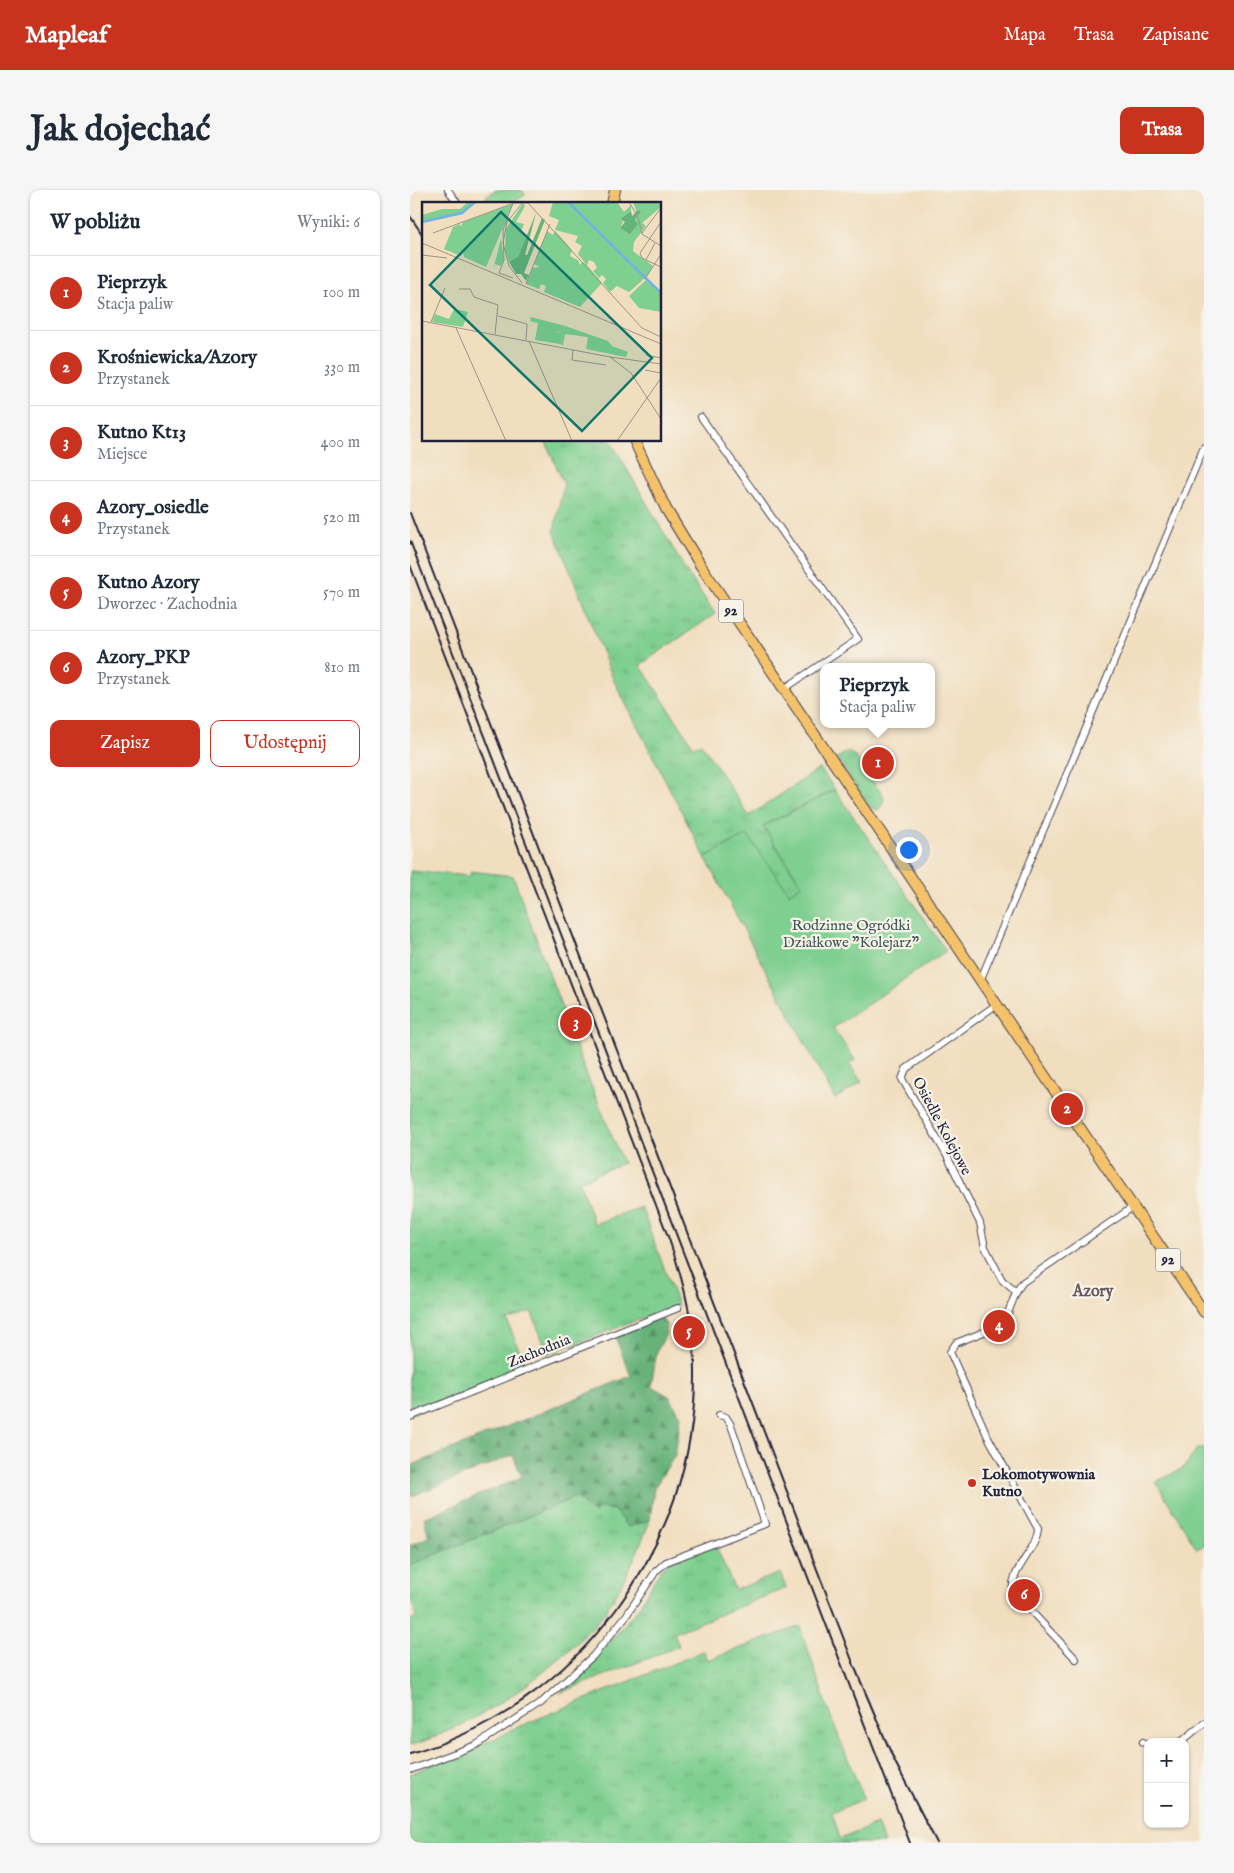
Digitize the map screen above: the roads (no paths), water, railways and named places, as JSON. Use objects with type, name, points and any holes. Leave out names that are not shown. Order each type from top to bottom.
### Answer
[{"type":"main road","name":"92","points":[[634,441],[654,485],[679,532],[1204,1312]]},
{"type":"street","points":[[448,190],[457,202]]},
{"type":"street","points":[[701,417],[858,639],[823,663]]},
{"type":"street","points":[[980,980],[1204,448]]},
{"type":"street","points":[[784,690],[820,665]]},
{"type":"street","name":"Osiedle Kolejowe","points":[[996,1004],[906,1069],[902,1079],[946,1154],[980,1223],[985,1247],[1002,1280],[1016,1292]]},
{"type":"street","points":[[1076,1659],[1013,1592],[1012,1583],[1036,1539],[1038,1529],[986,1435],[950,1352],[956,1344],[999,1326],[1004,1321],[1016,1292],[1032,1275],[1133,1207]]},
{"type":"street","name":"Zachodnia","points":[[410,1417],[678,1308]]},
{"type":"street","points":[[410,1770],[476,1744],[541,1703],[593,1656],[626,1616],[656,1571],[666,1562],[765,1524],[732,1425],[724,1415],[719,1414]]},
{"type":"street","points":[[1185,1738],[1204,1723]]},
{"type":"railway","points":[[410,216],[422,234]]},
{"type":"railway","points":[[410,513],[855,1668],[894,1760],[937,1843]]},
{"type":"railway","points":[[410,541],[910,1843]]},
{"type":"railway","points":[[410,565],[669,1239],[688,1304],[695,1372],[690,1436],[675,1498],[649,1556],[616,1610],[574,1658],[525,1699],[470,1731],[410,1754]]},
{"type":"place","name":"Pieprzyk","points":[[878,763]]},
{"type":"place","name":"Kutno Kt13","points":[[576,1023]]},
{"type":"place","name":"Krośniewicka/Azory","points":[[1067,1109]]},
{"type":"place","name":"Azory_osiedle","points":[[999,1326]]},
{"type":"place","name":"Kutno Azory","points":[[689,1332]]},
{"type":"place","name":"Lokomotywownia Kutno","points":[[972,1483]]},
{"type":"place","name":"Azory_PKP","points":[[1024,1595]]},
{"type":"district","name":"Azory","points":[[1093,1292]]},
{"type":"park label","name":"Rodzinne Ogródki Działkowe \"Kolejarz\"","points":[[851,934]]}]
